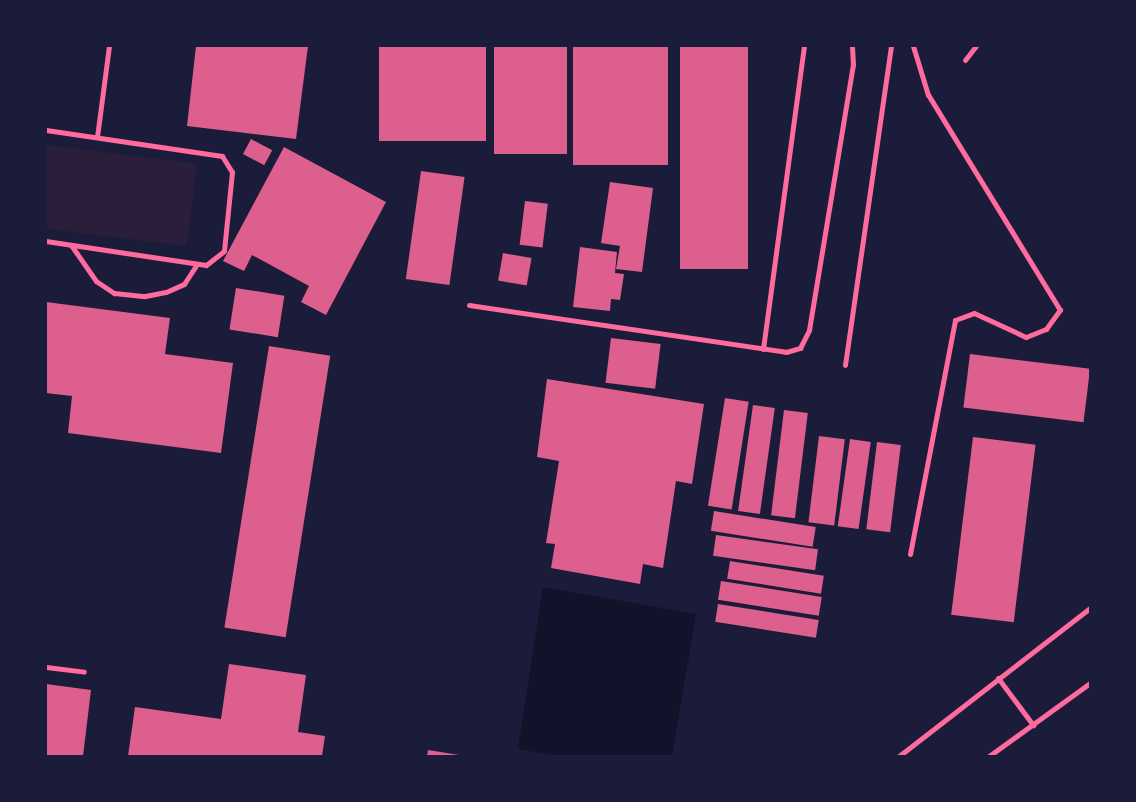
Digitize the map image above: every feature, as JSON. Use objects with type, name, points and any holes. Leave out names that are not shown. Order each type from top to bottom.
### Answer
[{"type":"lane","points":[[97,137],[109,46]]},
{"type":"lane","points":[[763,349],[804,46]]},
{"type":"lane","points":[[469,305],[763,349],[800,348],[809,330],[853,65],[852,46]]},
{"type":"lane","points":[[845,365],[891,46]]},
{"type":"lane","points":[[911,554],[955,320],[974,313],[1026,337],[1046,329],[1060,310],[928,95],[913,46]]},
{"type":"lane","points":[[965,60],[976,46]]},
{"type":"lane","points":[[46,130],[228,160],[232,172],[224,251],[206,265],[46,241]]},
{"type":"lane","points":[[71,245],[96,281],[114,293],[145,296],[166,292],[184,284],[197,264]]},
{"type":"lane","points":[[900,757],[1090,608]]},
{"type":"lane","points":[[46,667],[84,672]]},
{"type":"lane","points":[[998,678],[1033,725]]},
{"type":"lane","points":[[989,757],[1090,683]]},
{"type":"shaded area","points":[[46,145],[197,164],[187,246],[46,229]]},
{"type":"shaded area","points":[[543,587],[696,614],[672,756],[559,756],[518,749]]},
{"type":"building","points":[[196,46],[308,46],[296,139],[187,126]]},
{"type":"building","points":[[379,46],[486,46],[486,141],[379,141]]},
{"type":"building","points":[[494,46],[567,46],[567,154],[494,154]]},
{"type":"building","points":[[573,46],[668,46],[668,165],[573,165]]},
{"type":"building","points":[[680,46],[748,46],[748,269],[680,269]]},
{"type":"building","points":[[251,139],[272,150],[264,165],[243,154]]},
{"type":"building","points":[[284,147],[386,202],[326,315],[301,302],[309,286],[252,255],[244,271],[223,261]]},
{"type":"building","points":[[421,171],[465,177],[449,285],[406,279]]},
{"type":"building","points":[[610,182],[653,188],[642,272],[616,269],[620,246],[601,243]]},
{"type":"building","points":[[525,201],[548,204],[542,247],[520,245]]},
{"type":"building","points":[[580,247],[617,252],[615,273],[624,274],[620,300],[611,299],[610,311],[573,307]]},
{"type":"building","points":[[503,253],[532,258],[527,286],[498,281]]},
{"type":"building","points":[[236,288],[284,296],[278,337],[229,329]]},
{"type":"building","points":[[46,302],[170,318],[165,354],[233,363],[221,453],[68,433],[72,396],[46,393]]},
{"type":"building","points":[[611,338],[661,344],[655,389],[606,383]]},
{"type":"building","points":[[269,346],[330,356],[286,637],[224,627]]},
{"type":"building","points":[[970,354],[1090,369],[1084,422],[963,408]]},
{"type":"building","points":[[547,379],[704,404],[692,484],[676,481],[663,568],[643,564],[640,584],[551,568],[555,544],[546,543],[559,461],[537,457]]},
{"type":"building","points":[[725,398],[749,402],[732,509],[708,506]]},
{"type":"building","points":[[753,405],[775,408],[760,514],[738,511]]},
{"type":"building","points":[[784,410],[808,413],[795,518],[771,515]]},
{"type":"building","points":[[819,436],[845,439],[834,526],[808,522]]},
{"type":"building","points":[[973,437],[1036,445],[1014,622],[951,615]]},
{"type":"building","points":[[850,439],[871,442],[859,529],[838,526]]},
{"type":"building","points":[[877,442],[901,445],[890,532],[866,529]]},
{"type":"building","points":[[714,511],[816,527],[813,547],[711,531]]},
{"type":"building","points":[[716,535],[818,549],[815,570],[713,556]]},
{"type":"building","points":[[730,561],[824,576],[821,594],[727,579]]},
{"type":"building","points":[[721,581],[822,597],[819,616],[718,600]]},
{"type":"building","points":[[718,604],[819,620],[816,638],[715,622]]},
{"type":"building","points":[[229,664],[306,675],[298,732],[325,736],[322,756],[128,756],[135,707],[221,719]]},
{"type":"building","points":[[46,684],[91,690],[83,756],[46,756]]},
{"type":"building","points":[[428,750],[459,755],[427,756]]}]
